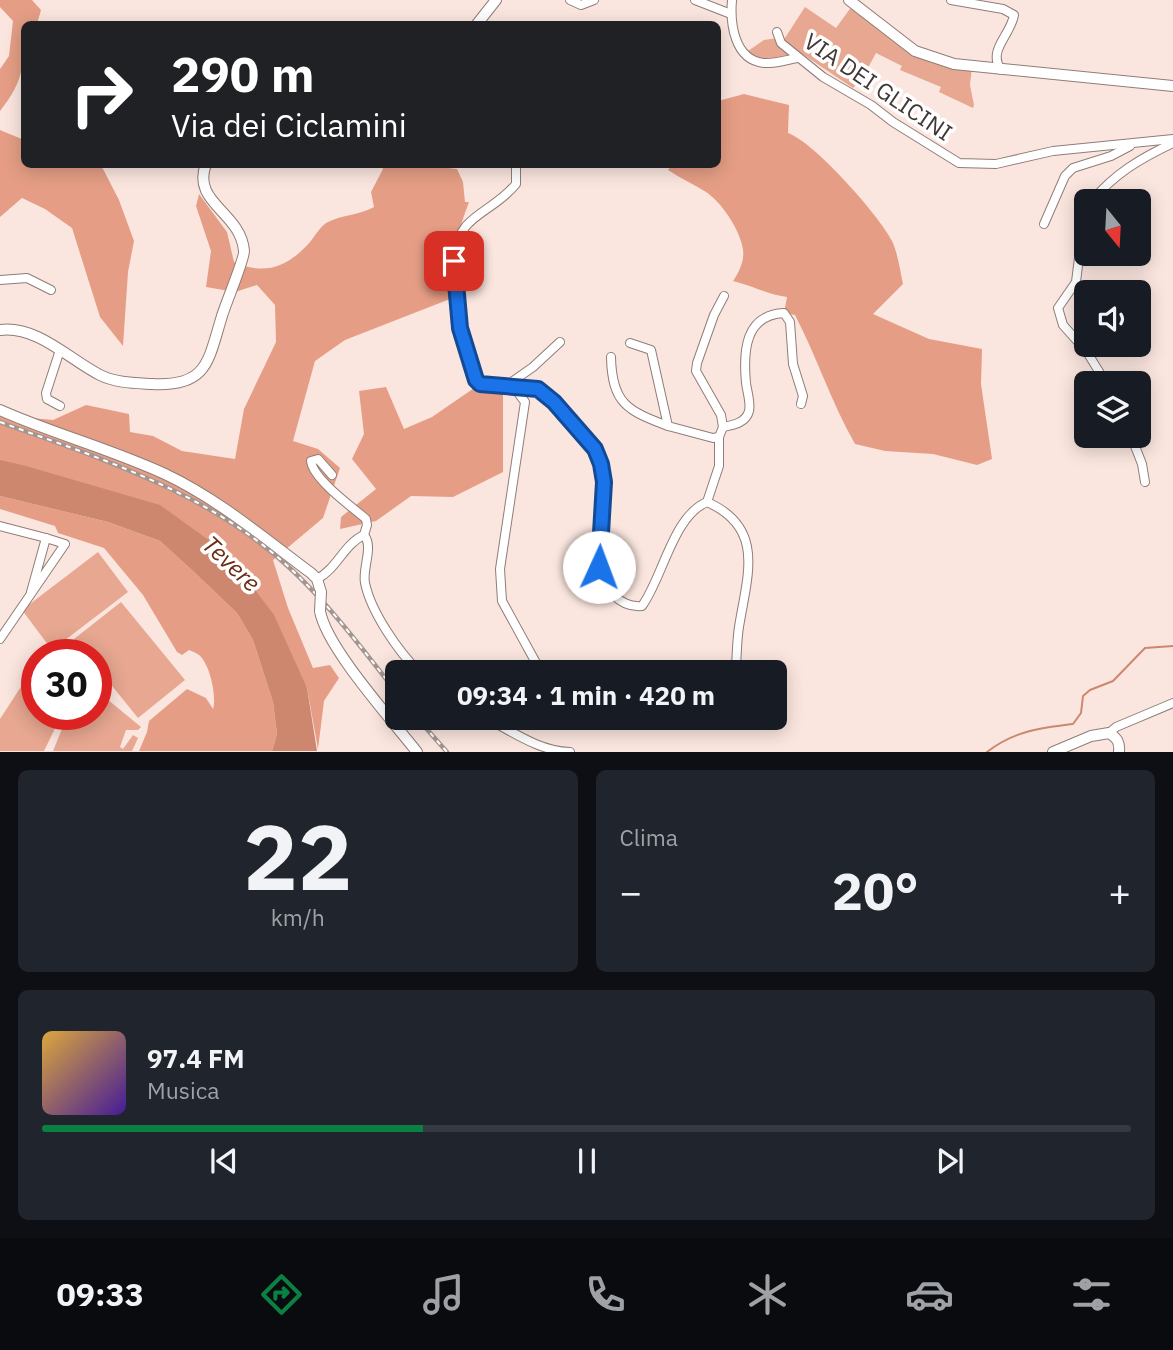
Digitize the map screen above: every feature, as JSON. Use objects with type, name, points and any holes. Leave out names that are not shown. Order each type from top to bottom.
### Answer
[{"type":"street","points":[[479,21],[496,0]]},
{"type":"street","points":[[570,0],[581,5],[594,0]]},
{"type":"street","points":[[695,0],[731,14]]},
{"type":"street","points":[[732,0],[732,30],[738,43],[754,61],[766,63],[797,58]]},
{"type":"street","points":[[849,0],[915,51],[954,64],[1173,86]]},
{"type":"street","points":[[951,0],[1003,9],[1014,15],[1012,25],[995,55],[1001,70]]},
{"type":"street","name":"VIA DEI GLICINI","points":[[777,32],[781,43],[797,58],[834,85],[871,105],[893,122],[960,163],[996,164],[1053,151],[1173,141]]},
{"type":"street","points":[[1103,189],[1131,165],[1173,141]]},
{"type":"street","name":"VIA DEI GLICINI","points":[[1044,224],[1065,176],[1073,168],[1111,156],[1133,144]]},
{"type":"street","points":[[0,330],[25,333],[60,350],[101,376],[121,382],[173,385],[190,379],[203,368],[211,352],[230,288],[244,255],[237,226],[209,198],[203,187],[205,168]]},
{"type":"street","points":[[516,168],[516,184],[505,198],[476,217],[465,228],[457,245],[454,261],[460,328],[476,380],[480,384],[538,389],[548,396],[595,449],[604,482],[599,567],[609,590],[620,602],[634,607],[642,606],[653,592],[685,521],[695,507],[707,502],[719,466],[719,437],[723,427],[721,415],[696,371],[714,315],[724,296]]},
{"type":"street","points":[[1078,266],[1076,282],[1058,308],[1063,324],[1087,352],[1099,371]]},
{"type":"street","points":[[0,280],[27,278],[51,290]]},
{"type":"street","points":[[723,427],[737,425],[749,410],[745,366],[748,337],[754,326],[773,313],[785,313],[790,322],[793,364],[803,396],[801,404]]},
{"type":"street","points":[[509,386],[560,342]]},
{"type":"street","points":[[630,343],[651,350],[668,426]]},
{"type":"street","points":[[60,350],[46,393],[47,399],[60,406]]},
{"type":"street","points":[[611,357],[611,380],[626,406],[639,415],[668,426],[713,438],[719,437]]},
{"type":"street","points":[[509,386],[525,402],[500,569],[502,601],[534,660]]},
{"type":"street","points":[[0,410],[45,430],[167,475],[227,511],[317,579],[321,592],[322,620],[338,649],[417,751]]},
{"type":"street","points":[[1136,448],[1145,482]]},
{"type":"street","points":[[317,579],[333,569],[354,541],[363,535],[367,525],[366,519],[318,477],[311,461],[317,459],[322,462],[332,475]]},
{"type":"street","points":[[707,502],[730,515],[747,541],[747,587],[736,660]]},
{"type":"street","points":[[0,526],[65,544],[0,639]]},
{"type":"street","points":[[363,535],[368,543],[364,578],[370,598],[393,642],[409,660]]},
{"type":"street","points":[[30,592],[46,538]]},
{"type":"street","points":[[1053,751],[1091,736],[1109,733],[1116,727],[1173,703]]},
{"type":"street","points":[[508,730],[538,746],[570,751]]},
{"type":"street","points":[[1109,733],[1116,737],[1119,751]]},
{"type":"shaded area","points":[[0,0],[32,0],[41,10],[38,21],[21,21],[19,80],[0,111],[0,69],[9,56],[13,21],[0,7]]},
{"type":"shaded area","points":[[852,6],[915,51],[972,67],[970,85],[973,108],[939,92],[941,87],[900,70],[902,66],[876,53],[863,77],[853,88],[783,41],[805,7],[836,28]]},
{"type":"shaded area","points":[[778,38],[797,58],[766,63],[745,53],[764,40]]},
{"type":"shaded area","points":[[744,94],[789,105],[788,133],[829,164],[885,229],[892,241],[903,284],[873,314],[929,339],[982,349],[981,384],[992,459],[977,465],[933,454],[885,451],[855,444],[795,315],[784,313],[787,297],[733,281],[740,269],[743,250],[733,223],[712,196],[668,170],[721,168],[721,100]]},
{"type":"shaded area","points":[[0,130],[21,139],[21,168],[103,168],[119,200],[134,241],[128,272],[123,346],[100,317],[72,228],[45,209],[22,198],[0,217]]},
{"type":"shaded area","points":[[383,169],[457,169],[463,182],[465,202],[469,202],[455,250],[450,299],[345,340],[315,361],[293,441],[318,449],[340,468],[323,518],[273,560],[288,608],[313,668],[330,665],[339,678],[324,701],[318,749],[307,688],[228,554],[0,461],[0,415],[53,420],[86,405],[129,414],[130,432],[153,436],[182,451],[235,459],[244,409],[276,342],[275,305],[257,285],[235,292],[206,287],[211,251],[196,206],[199,194],[227,232],[234,262],[256,268],[275,267],[302,251],[328,222],[374,207],[371,192]]},
{"type":"shaded area","points":[[480,384],[503,389],[503,472],[453,497],[411,496],[376,521],[340,529],[341,517],[376,489],[352,459],[364,434],[359,391],[386,387],[404,429],[432,417]]},
{"type":"shaded area","points":[[0,496],[108,522],[160,541],[194,572],[237,613],[253,640],[273,702],[277,734],[272,751],[139,751],[149,721],[187,689],[206,698],[213,709],[213,689],[203,659],[189,650],[182,655],[177,652],[143,595],[104,548],[58,533],[55,526],[0,509]]},
{"type":"shaded area","points":[[98,552],[128,592],[66,639],[44,639],[22,610]]},
{"type":"shaded area","points":[[121,602],[185,680],[138,718],[112,686],[112,639],[74,639]]},
{"type":"shaded area","points":[[21,687],[21,730],[54,730],[44,751],[0,751],[0,719]]},
{"type":"shaded area","points":[[112,703],[141,727],[138,730],[126,730],[120,747],[123,749],[133,735],[138,738],[132,751],[53,751],[62,730],[112,730]]},
{"type":"water","name":"Tevere","points":[[0,460],[160,505],[228,554],[274,615],[307,688],[317,751],[272,751],[277,734],[273,702],[253,640],[237,613],[194,572],[160,541],[108,522],[0,496]]},
{"type":"waterway","points":[[987,752],[1017,735],[1073,724],[1081,713],[1083,696],[1090,690],[1113,681],[1145,648],[1173,646]]},
{"type":"railway","points":[[0,422],[155,481],[227,520],[293,571],[347,630],[385,678]]},
{"type":"railway","points":[[428,730],[447,752]]},
{"type":"route","points":[[454,261],[460,328],[476,380],[480,384],[491,386],[538,389],[554,402],[595,449],[604,482],[599,567]]}]
